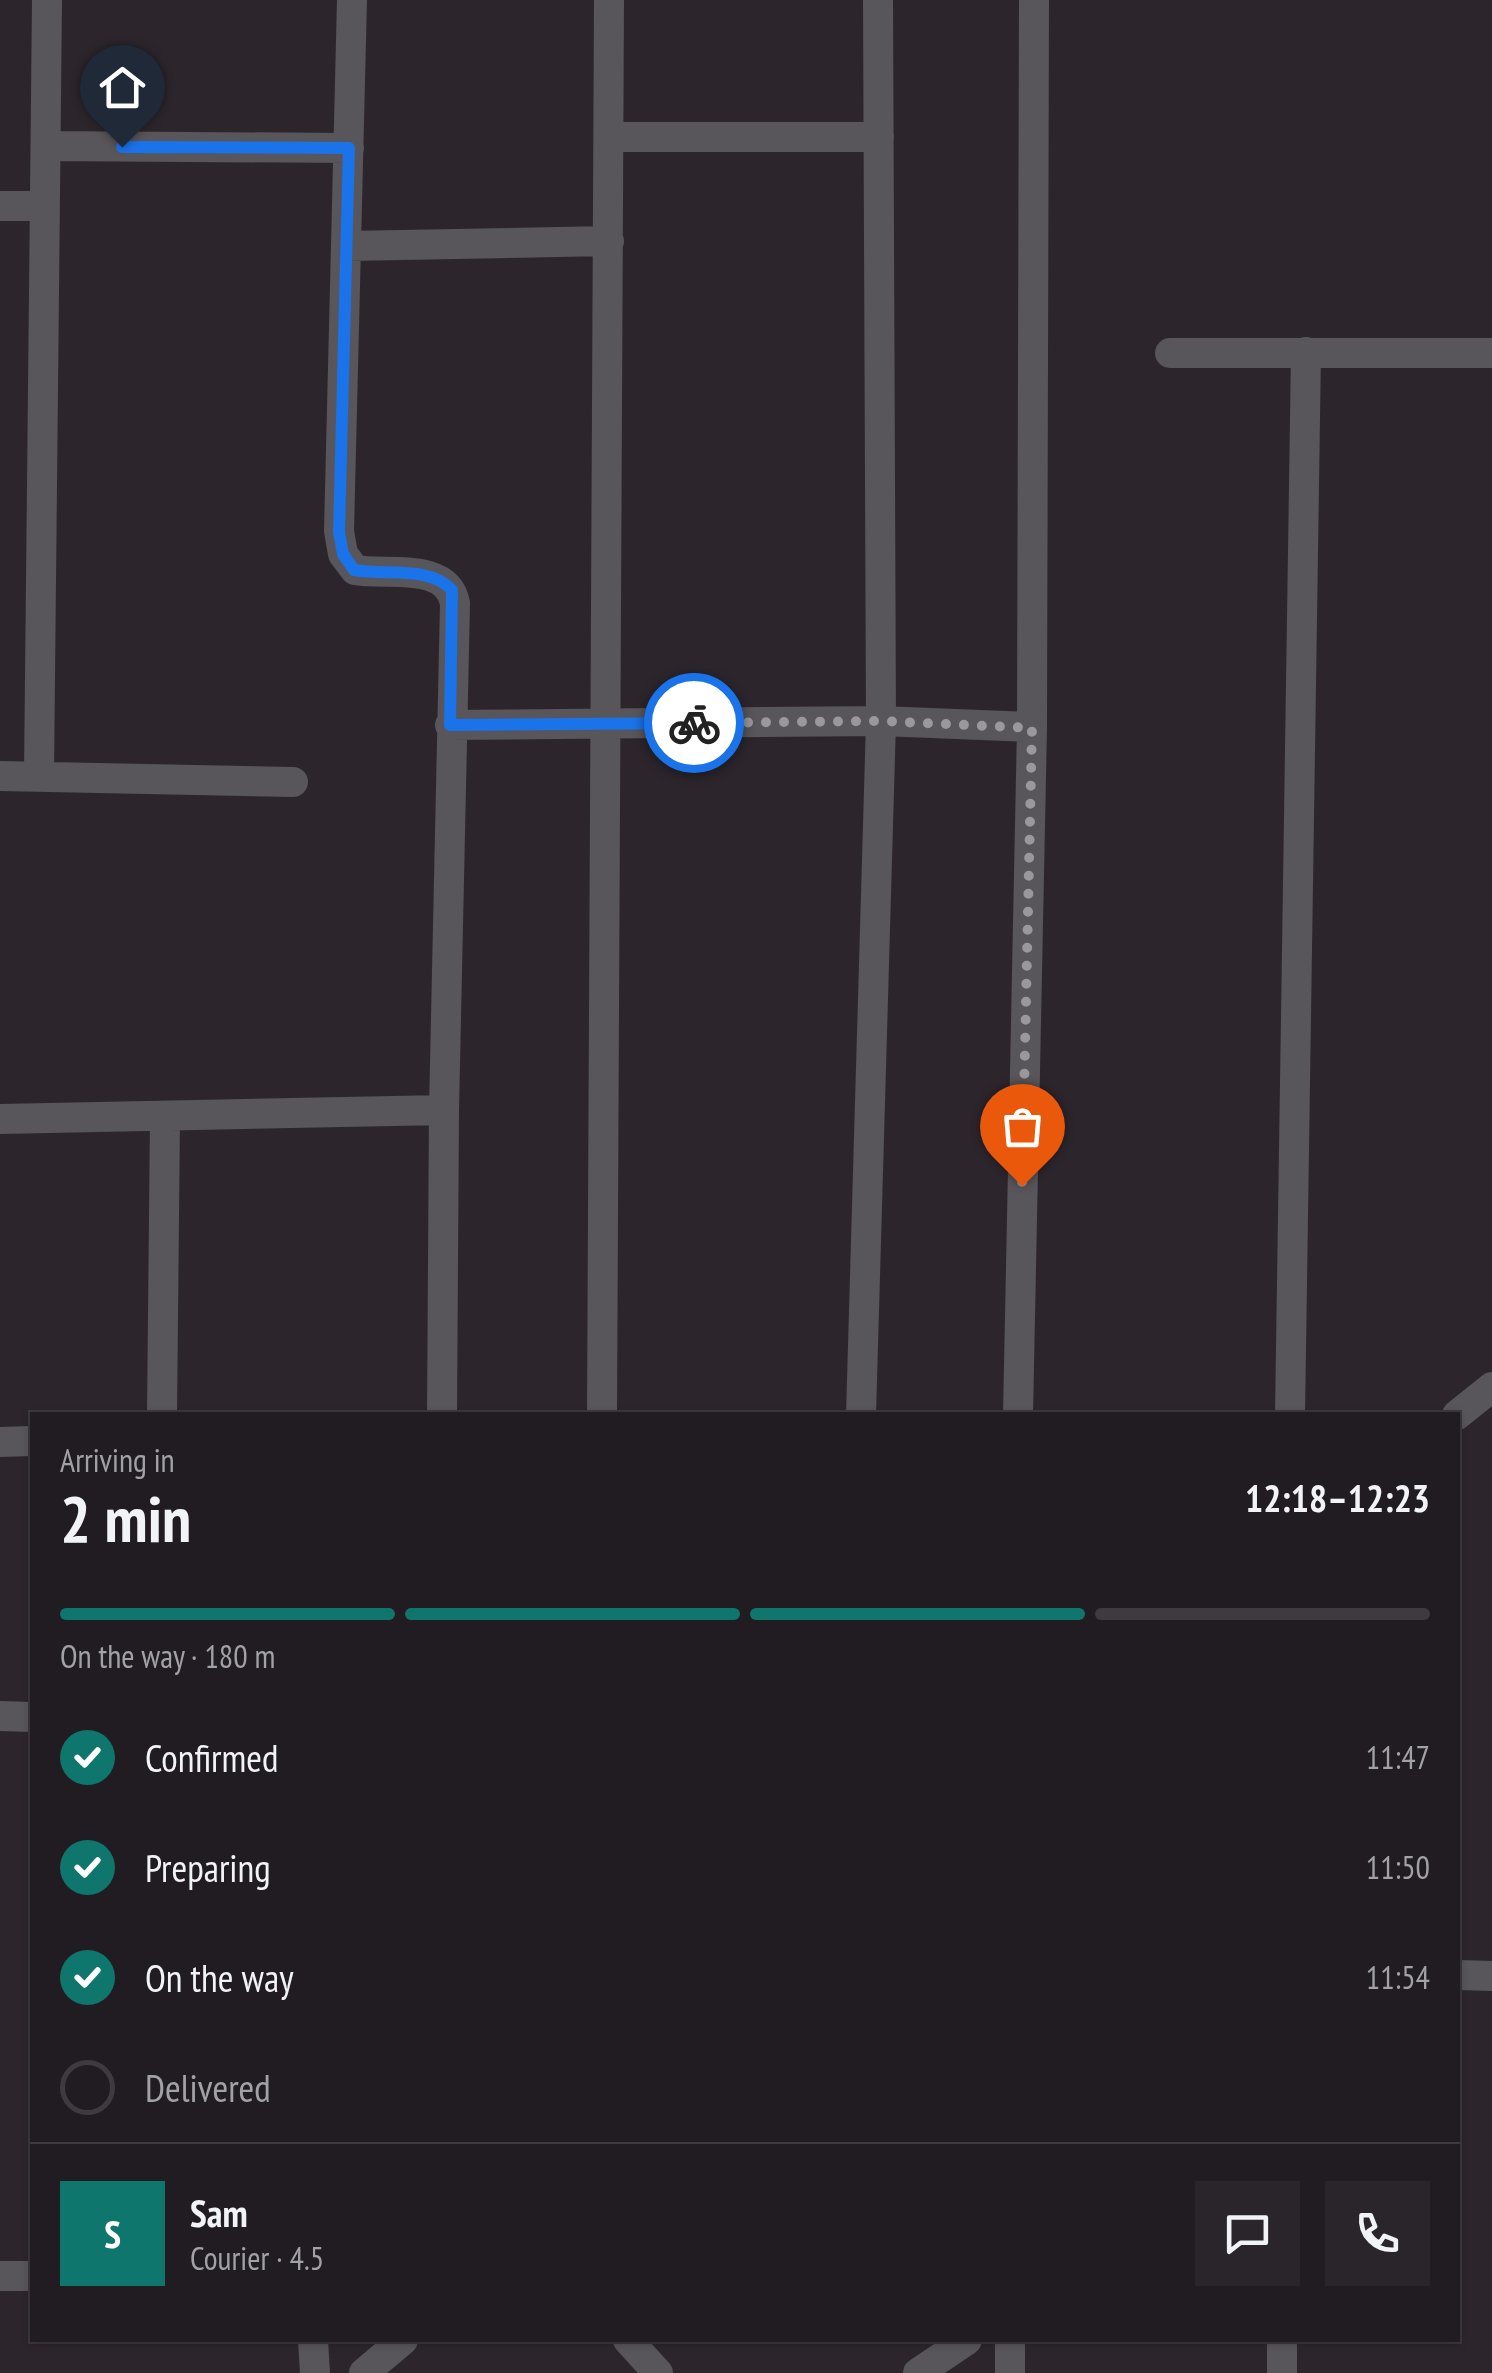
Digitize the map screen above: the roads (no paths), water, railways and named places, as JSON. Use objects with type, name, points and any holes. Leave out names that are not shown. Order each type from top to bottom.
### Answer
[{"type":"street","points":[[39,775],[47,0]]},
{"type":"street","points":[[352,0],[339,532],[343,554],[354,570],[442,579],[452,590],[442,1412]]},
{"type":"street","points":[[602,1412],[608,0]]},
{"type":"street","points":[[861,1412],[880,721],[878,0]]},
{"type":"street","points":[[1018,1412],[1032,728],[1034,0]]},
{"type":"street","points":[[610,137],[879,137]]},
{"type":"street","points":[[46,146],[349,148]]},
{"type":"street","points":[[0,206],[45,206]]},
{"type":"street","points":[[348,246],[609,241]]},
{"type":"street","points":[[1290,1412],[1306,352]]},
{"type":"street","points":[[1170,353],[1492,353]]},
{"type":"street","points":[[450,725],[880,721],[1032,728]]},
{"type":"street","points":[[0,776],[293,782]]},
{"type":"street","points":[[0,1119],[444,1110]]},
{"type":"street","points":[[162,1412],[165,1118]]},
{"type":"street","points":[[1460,1413],[1492,1387]]},
{"type":"street","points":[[0,1442],[30,1441]]},
{"type":"street","points":[[0,1716],[30,1716]]},
{"type":"street","points":[[1460,1975],[1492,1976]]},
{"type":"street","points":[[0,2276],[30,2276]]},
{"type":"street","points":[[313,2342],[315,2373]]},
{"type":"street","points":[[364,2373],[401,2342]]},
{"type":"street","points":[[630,2342],[658,2373]]},
{"type":"street","points":[[918,2373],[965,2342]]},
{"type":"street","points":[[1010,2342],[1010,2373]]},
{"type":"street","points":[[1282,2342],[1282,2373]]}]
